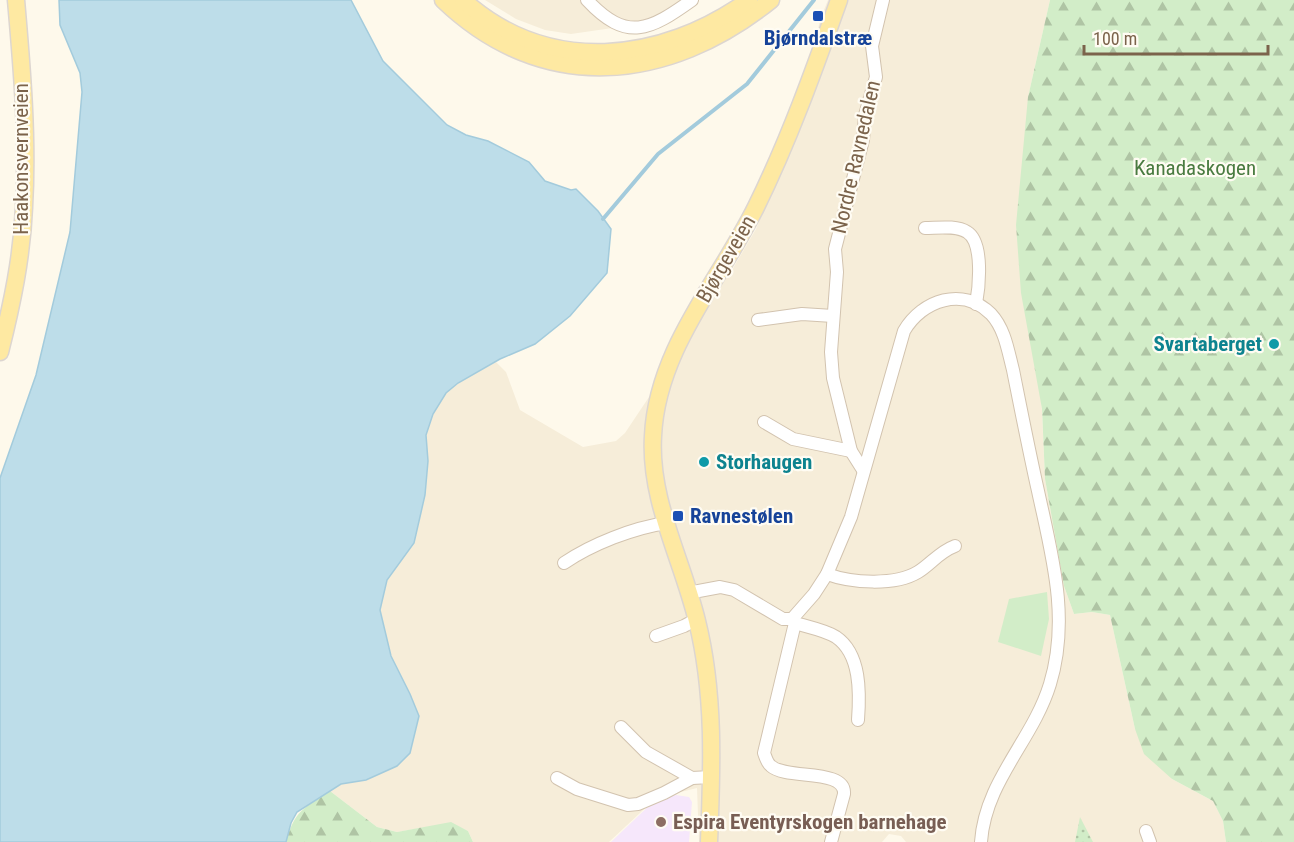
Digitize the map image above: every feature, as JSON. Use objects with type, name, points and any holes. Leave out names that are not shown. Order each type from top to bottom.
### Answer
[{"type":"main road","name":"Haakonsvernveien","points":[[0,352],[17,276],[25,206],[24,129],[16,0]]},
{"type":"main road","points":[[443,0],[469,23],[514,50],[556,63],[601,67],[648,62],[687,51],[725,33],[771,0]]},
{"type":"main road","points":[[464,0],[501,27],[523,38],[560,49],[597,54],[645,48],[669,42],[716,21],[748,0]]},
{"type":"main road","name":"Bjørgeveien","points":[[709,842],[711,777],[709,694],[697,619],[658,496],[652,435],[658,393],[690,321],[757,206],[787,139],[839,0]]},
{"type":"street","points":[[587,0],[604,17],[631,28],[649,26],[664,20],[692,0]]},
{"type":"street","name":"Nordre Ravnedalen","points":[[863,470],[851,451],[833,378],[832,316],[837,272],[835,249],[862,140],[865,115],[876,77],[872,46],[883,0]]},
{"type":"street","points":[[925,228],[958,229],[968,232],[974,239],[980,284],[976,304]]},
{"type":"street","points":[[831,842],[844,787],[841,782],[830,778],[777,770],[768,764],[764,753],[794,621],[827,574],[851,517],[904,331],[912,317],[927,306],[945,300],[976,304],[991,315],[1005,337],[1055,573],[1060,622],[1056,654],[1047,691],[1041,707],[1003,771],[988,809],[981,842]]},
{"type":"street","points":[[758,320],[802,314],[832,316]]},
{"type":"street","points":[[764,422],[793,439],[851,451]]},
{"type":"street","points":[[564,563],[598,544],[656,524],[666,523]]},
{"type":"street","points":[[827,574],[858,582],[897,579],[917,573],[944,550],[955,546]]},
{"type":"street","points":[[688,593],[720,587],[734,590],[783,619],[834,636],[844,644],[853,662],[860,692],[858,720]]},
{"type":"street","points":[[656,636],[697,619]]},
{"type":"street","points":[[621,727],[646,752],[692,778]]},
{"type":"street","points":[[557,778],[577,789],[628,805],[638,804],[655,797],[692,778],[711,777]]},
{"type":"shaded area","points":[[485,0],[684,0],[662,16],[633,25],[571,34],[545,30],[516,19]]},
{"type":"shaded area","points":[[828,0],[1050,0],[1028,97],[1045,479],[1064,586],[1074,614],[1092,612],[1110,615],[1135,729],[1172,779],[1213,801],[1223,821],[1226,842],[906,842],[901,836],[889,834],[882,842],[699,842],[697,788],[656,798],[609,842],[473,842],[468,831],[451,823],[397,832],[377,827],[330,791],[341,784],[366,780],[396,766],[410,753],[419,716],[391,656],[380,610],[387,580],[414,543],[425,495],[428,461],[426,435],[433,414],[446,393],[458,383],[496,362],[506,372],[520,410],[583,447],[616,441],[625,433],[663,376],[694,316],[732,270],[756,229],[793,141],[820,20]]},
{"type":"shaded area","name":"Espira Eventyrskogen barnehage","points":[[676,795],[689,797],[692,802],[689,842],[611,842],[653,802]]},
{"type":"green space","name":"Kanadaskogen","points":[[1050,0],[1294,0],[1294,842],[1226,842],[1223,821],[1213,801],[1172,779],[1144,754],[1135,729],[1110,615],[1092,612],[1074,614],[1064,586],[1045,479],[1042,409],[1021,293],[1016,225],[1028,97]]},
{"type":"green space","points":[[1047,592],[1049,619],[1041,656],[998,642],[1009,599]]},
{"type":"green space","points":[[330,791],[377,827],[397,832],[451,822],[468,831],[473,842],[286,842],[289,831],[301,811]]},
{"type":"green space","points":[[1080,817],[1093,842],[1075,842]]},
{"type":"water","points":[[59,0],[351,0],[383,61],[447,125],[466,135],[488,141],[529,162],[545,181],[571,190],[576,189],[598,211],[611,229],[607,273],[570,316],[535,344],[500,359],[458,383],[446,393],[433,414],[426,435],[428,461],[425,495],[414,543],[387,580],[380,610],[391,656],[419,716],[410,753],[397,766],[366,780],[341,784],[297,812],[291,823],[286,842],[0,842],[0,478],[36,375],[70,232],[82,92],[80,73],[60,25]]},
{"type":"waterway","points":[[603,219],[658,154],[747,84],[814,0]]},
{"type":"place","name":"Bjørndalstræ","points":[[818,16]]},
{"type":"place","name":"Svartaberget","points":[[1274,344]]},
{"type":"place","name":"Storhaugen","points":[[704,462]]},
{"type":"place","name":"Ravnestølen","points":[[678,516]]},
{"type":"place","name":"Espira Eventyrskogen barnehage","points":[[661,822]]}]
